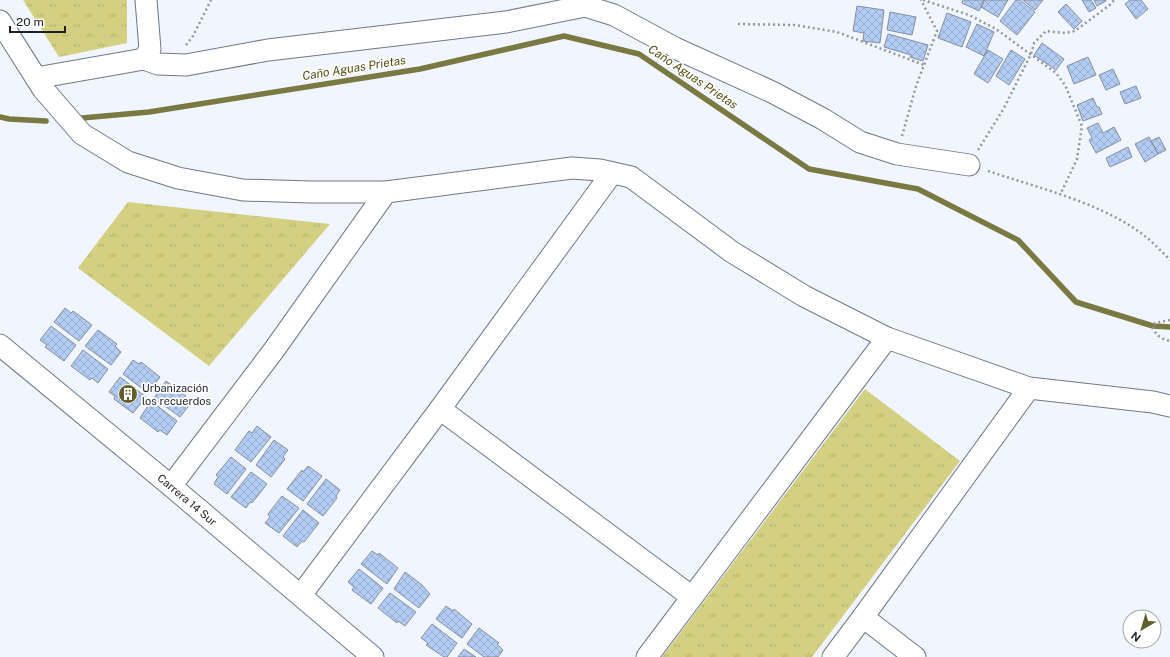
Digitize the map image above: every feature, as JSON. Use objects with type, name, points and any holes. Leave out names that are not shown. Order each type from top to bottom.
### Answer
[{"type":"street","points":[[144,59],[150,48],[146,0]]},
{"type":"street","points":[[36,78],[144,59],[158,64],[186,65],[268,50],[506,22],[585,6],[614,15],[675,48],[772,92],[860,142],[897,154],[969,165]]},
{"type":"street","points":[[0,21],[44,90],[82,134],[128,162],[178,178],[243,190],[311,192],[386,192],[572,168],[612,172],[631,178],[732,252],[804,296],[886,338],[1029,388],[1153,402],[1170,406]]},
{"type":"street","points":[[301,595],[440,408],[612,172]]},
{"type":"street","points":[[171,486],[274,350],[386,192]]},
{"type":"street","points":[[647,657],[886,338]]},
{"type":"street","name":"Carrera 14 Sur","points":[[0,345],[171,486],[373,657]]},
{"type":"street","points":[[833,657],[864,618],[1029,388]]},
{"type":"street","points":[[440,408],[692,597]]},
{"type":"street","points":[[864,618],[915,657]]},
{"type":"path","points":[[171,64],[193,36],[211,0]]},
{"type":"path","points":[[922,0],[969,15],[996,29],[1056,73],[1065,84],[1082,126],[1077,159],[1060,195]]},
{"type":"path","points":[[897,154],[916,86],[937,31],[922,0]]},
{"type":"path","points":[[1114,0],[1111,4],[1075,31],[1065,33],[1046,31],[1034,43],[1031,54],[1004,108],[969,165],[1060,195],[1111,215],[1139,231],[1170,260]]},
{"type":"path","points":[[738,24],[795,25],[837,32],[924,64]]},
{"type":"path","points":[[1170,320],[1155,323],[1153,326],[1157,335],[1170,341]]},
{"type":"green space","points":[[23,0],[127,0],[127,43],[59,57]]},
{"type":"green space","points":[[128,202],[330,224],[209,366],[78,268]]},
{"type":"green space","points":[[865,389],[960,461],[812,657],[662,657]]},
{"type":"building","points":[[963,0],[984,0],[979,11],[962,3]]},
{"type":"building","points":[[985,0],[1008,0],[998,17],[981,7]]},
{"type":"building","points":[[1016,0],[1020,0],[1035,12],[1017,35],[1000,21]]},
{"type":"building","points":[[1023,0],[1043,0],[1035,10]]},
{"type":"building","points":[[1082,0],[1091,0],[1096,8],[1089,12]]},
{"type":"building","points":[[1094,0],[1105,0],[1106,1],[1097,6]]},
{"type":"building","points":[[1130,0],[1141,0],[1148,9],[1136,19],[1125,4]]},
{"type":"building","points":[[1066,4],[1082,21],[1074,29],[1058,12]]},
{"type":"building","points":[[857,6],[884,10],[880,43],[863,41],[864,33],[853,31]]},
{"type":"building","points":[[890,12],[916,17],[912,35],[887,30]]},
{"type":"building","points":[[947,13],[971,22],[962,47],[938,38]]},
{"type":"building","points":[[977,24],[994,32],[984,56],[966,47]]},
{"type":"building","points":[[888,34],[928,45],[923,61],[910,57],[911,55],[884,47]]},
{"type":"building","points":[[1042,43],[1064,59],[1056,70],[1034,55]]},
{"type":"building","points":[[988,50],[1003,59],[988,83],[974,74]]},
{"type":"building","points":[[1011,50],[1025,59],[1009,85],[996,76]]},
{"type":"building","points":[[1088,57],[1096,75],[1074,84],[1067,66]]},
{"type":"building","points":[[1113,69],[1120,84],[1106,90],[1099,75]]},
{"type":"building","points":[[1136,86],[1141,98],[1125,104],[1120,92]]},
{"type":"building","points":[[1093,98],[1102,114],[1083,121],[1077,105]]},
{"type":"building","points":[[1098,123],[1103,133],[1114,127],[1121,140],[1096,153],[1089,140],[1092,138],[1087,128]]},
{"type":"building","points":[[1149,137],[1158,154],[1145,162],[1135,144]]},
{"type":"building","points":[[1159,137],[1166,150],[1158,154],[1151,141]]},
{"type":"building","points":[[1128,147],[1132,157],[1110,167],[1106,158]]},
{"type":"building","points":[[65,308],[71,313],[73,311],[92,325],[79,341],[54,322]]},
{"type":"building","points":[[51,326],[76,345],[64,361],[45,347],[47,345],[40,340]]},
{"type":"building","points":[[98,330],[117,344],[115,346],[121,352],[111,365],[85,346]]},
{"type":"building","points":[[83,350],[108,369],[98,383],[92,378],[90,380],[71,366]]},
{"type":"building","name":"Urbanización los recuerdos","points":[[133,360],[139,364],[141,362],[160,377],[148,393],[123,374]]},
{"type":"building","name":"Urbanización los recuerdos","points":[[120,377],[146,397],[133,413],[114,399],[115,396],[109,392]]},
{"type":"building","name":"Urbanización los recuerdos","points":[[166,381],[186,396],[184,398],[191,403],[180,417],[154,398]]},
{"type":"building","name":"Urbanización los recuerdos","points":[[151,401],[177,421],[167,435],[160,430],[158,432],[140,418]]},
{"type":"building","points":[[257,426],[271,437],[251,462],[235,450],[249,431],[252,433]]},
{"type":"building","points":[[274,440],[288,450],[283,457],[285,459],[271,477],[256,465]]},
{"type":"building","points":[[231,457],[246,469],[227,494],[214,484],[218,477],[216,475]]},
{"type":"building","points":[[308,466],[322,476],[303,501],[287,489],[302,470],[303,472]]},
{"type":"building","points":[[251,472],[267,484],[252,503],[250,502],[246,508],[231,497]]},
{"type":"building","points":[[326,479],[340,490],[336,496],[337,498],[323,516],[307,504]]},
{"type":"building","points":[[282,496],[299,508],[279,533],[265,523],[270,517],[268,514]]},
{"type":"building","points":[[303,510],[319,523],[304,542],[302,541],[297,547],[283,536]]},
{"type":"building","points":[[372,551],[378,555],[379,553],[398,568],[387,584],[361,564]]},
{"type":"building","points":[[359,569],[383,588],[371,604],[352,590],[354,587],[348,582]]},
{"type":"building","points":[[405,572],[422,585],[430,594],[419,608],[394,589]]},
{"type":"building","points":[[390,593],[416,612],[405,626],[398,621],[397,623],[378,608]]},
{"type":"building","points":[[446,606],[453,611],[454,609],[472,624],[462,638],[436,619]]},
{"type":"building","points":[[432,624],[457,643],[447,657],[444,657],[426,645],[428,643],[421,638]]},
{"type":"building","points":[[479,628],[499,643],[497,644],[503,650],[498,657],[484,657],[467,644]]},
{"type":"building","points":[[464,649],[476,657],[458,657]]},
{"type":"waterway","name":"Caño Aguas Prietas","points":[[82,118],[149,112],[420,69],[564,36],[639,54],[809,169],[918,189],[1018,240],[1076,302],[1153,326],[1170,327]]},
{"type":"waterway","name":"Caño Aguas Prietas","points":[[0,117],[9,119],[46,121]]},
{"type":"place","name":"Urbanización los recuerdos","points":[[128,394]]}]
